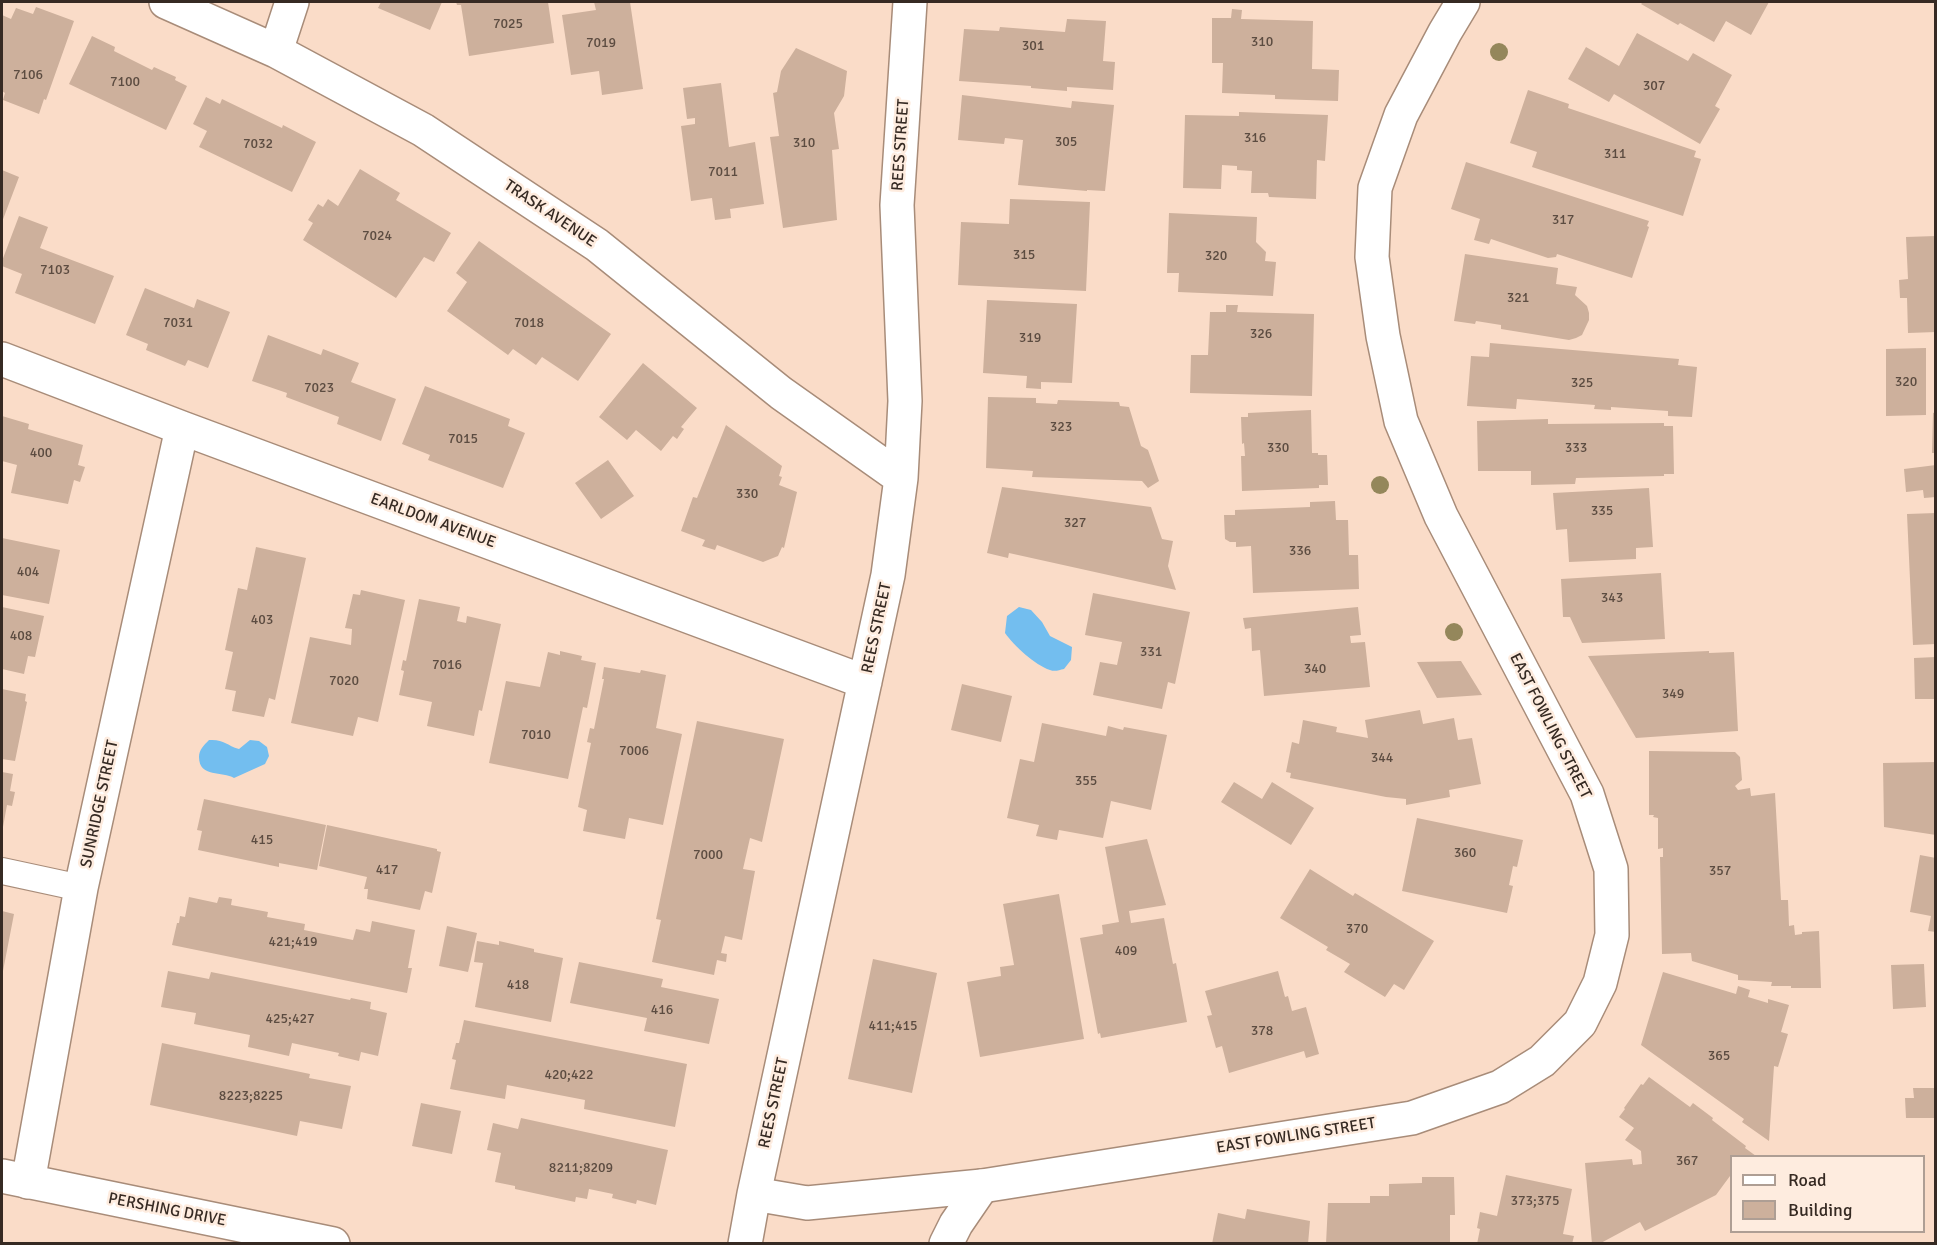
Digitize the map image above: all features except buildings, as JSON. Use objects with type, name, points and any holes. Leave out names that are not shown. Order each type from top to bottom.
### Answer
[{"type":"street","name":"TRASK AVENUE","points":[[166,2],[276,51],[423,129],[597,244],[781,393],[902,478]]},
{"type":"street","points":[[276,51],[292,2]]},
{"type":"street","name":"REES STREET","points":[[746,1244],[754,1194],[888,575],[902,478],[905,401],[897,205],[910,2]]},
{"type":"street","name":"EAST FOWLING STREET","points":[[754,1194],[807,1203],[982,1186],[1412,1118],[1500,1087],[1542,1061],[1580,1023],[1600,983],[1612,935],[1611,869],[1587,794],[1441,516],[1401,421],[1383,336],[1372,256],[1375,188],[1401,115],[1444,33],[1464,2]]},
{"type":"street","name":"EARLDOM AVENUE","points":[[2,359],[865,682]]},
{"type":"street","name":"SUNRIDGE STREET","points":[[15,1179],[182,428]]},
{"type":"street","name":"PERSHING DRIVE","points":[[15,1179],[333,1244]]},
{"type":"street","points":[[946,1244],[956,1224],[982,1186]]},
{"type":"lane","points":[[2,871],[81,888]]},
{"type":"water","points":[[1019,607],[1031,610],[1042,622],[1050,636],[1072,647],[1071,660],[1064,669],[1052,671],[1044,668],[1019,649],[1005,633],[1007,616]]},
{"type":"water","points":[[209,740],[222,741],[239,749],[250,740],[259,741],[267,747],[269,756],[265,764],[234,778],[212,773],[203,768],[199,757],[201,750]]}]
